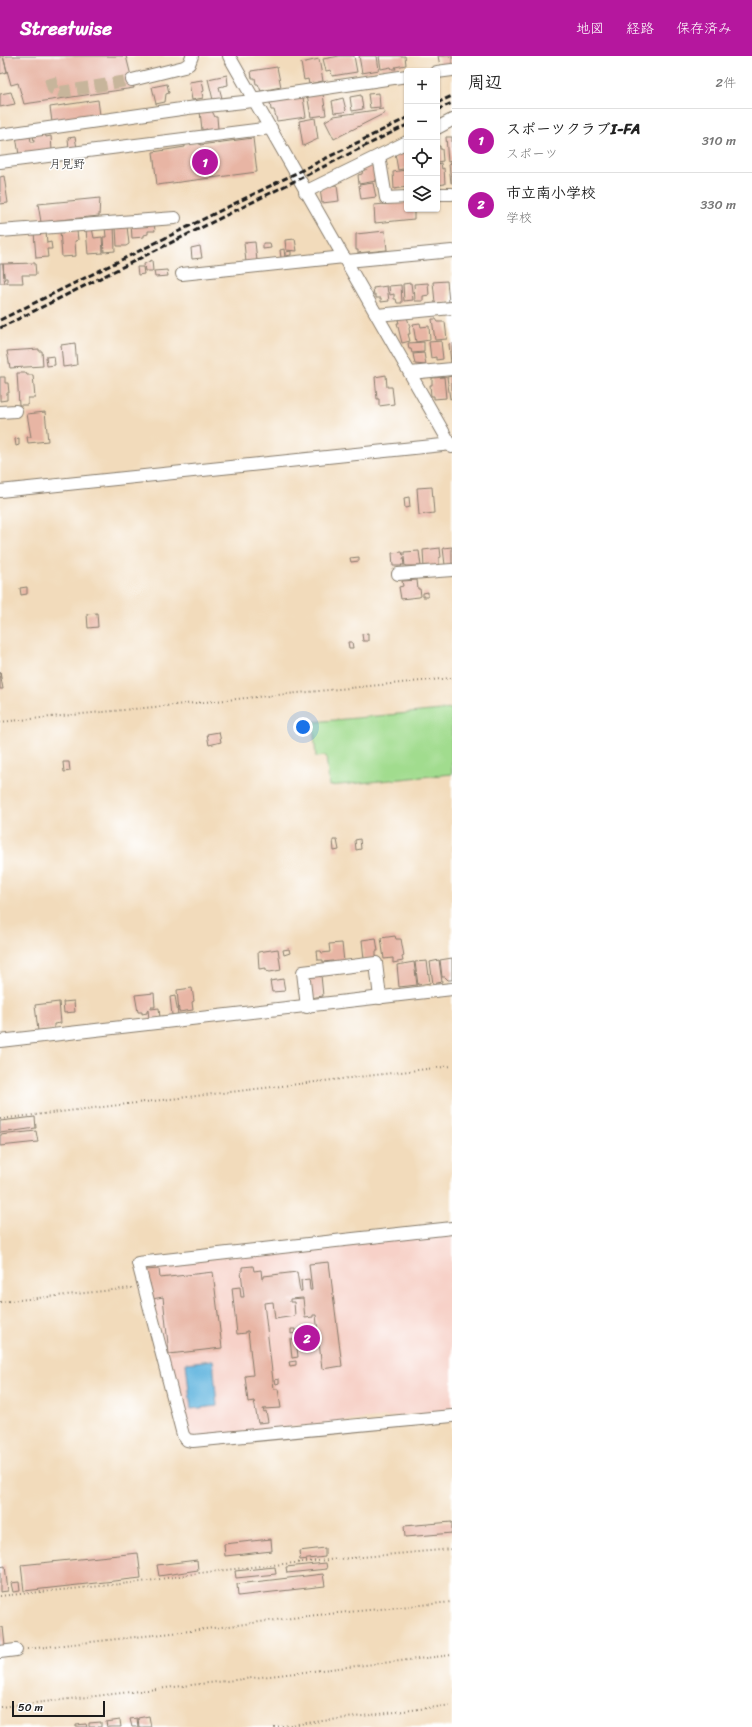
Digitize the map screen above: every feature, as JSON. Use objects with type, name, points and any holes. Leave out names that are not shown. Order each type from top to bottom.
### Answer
[{"type":"street","points":[[132,80],[184,67],[189,64],[192,56]]},
{"type":"street","points":[[0,491],[451,445],[305,192],[271,128],[253,100],[229,56]]},
{"type":"street","points":[[440,72],[452,70]]},
{"type":"street","points":[[0,135],[253,100],[404,76]]},
{"type":"street","points":[[440,127],[452,120]]},
{"type":"street","points":[[0,162],[271,128]]},
{"type":"street","points":[[440,129],[452,130]]},
{"type":"street","points":[[305,192],[404,144]]},
{"type":"street","points":[[379,156],[386,198],[404,197]]},
{"type":"street","points":[[440,194],[452,194]]},
{"type":"street","points":[[0,231],[175,218]]},
{"type":"street","points":[[182,274],[452,251]]},
{"type":"street","points":[[377,315],[452,308]]},
{"type":"street","points":[[410,373],[452,369]]},
{"type":"street","points":[[0,412],[16,410]]},
{"type":"street","points":[[398,574],[452,570]]},
{"type":"street","points":[[307,1006],[303,972],[376,963],[380,998]]},
{"type":"street","points":[[0,1041],[452,989]]},
{"type":"street","points":[[452,1228],[138,1263],[183,1435],[187,1440],[193,1441],[452,1416]]},
{"type":"street","points":[[0,1652],[16,1650]]},
{"type":"path","points":[[0,722],[452,678]]},
{"type":"path","points":[[0,1118],[452,1066]]},
{"type":"path","points":[[0,1302],[144,1287]]},
{"type":"path","points":[[0,1596],[141,1582],[199,1573],[261,1566],[452,1549]]},
{"type":"path","points":[[16,1650],[168,1634],[307,1616],[452,1602]]},
{"type":"path","points":[[0,1707],[452,1655]]},
{"type":"path","points":[[274,1727],[452,1705]]},
{"type":"shaded area","points":[[452,1232],[452,1410],[191,1438],[186,1434],[144,1266]]},
{"type":"green space","points":[[452,709],[452,774],[329,786],[326,756],[316,757],[313,722]]},
{"type":"water","points":[[213,1360],[217,1406],[191,1409],[186,1363]]},
{"type":"building","points":[[0,56],[3,56],[7,72],[0,74]]},
{"type":"building","points":[[3,56],[126,56],[134,88],[24,104],[18,83],[11,85]]},
{"type":"building","points":[[339,56],[354,56],[357,72],[332,76],[331,70],[326,71],[323,59]]},
{"type":"building","points":[[359,56],[377,56],[379,70],[362,73]]},
{"type":"building","points":[[379,56],[405,56],[406,65],[395,67],[396,69],[392,69],[391,67],[381,69]]},
{"type":"building","points":[[438,56],[452,56],[452,64],[440,66]]},
{"type":"building","points":[[319,59],[323,81],[309,84],[308,79],[304,80],[301,63]]},
{"type":"building","points":[[277,67],[281,87],[261,91],[258,84],[256,84],[255,78],[252,78],[251,71]]},
{"type":"building","points":[[227,75],[228,85],[219,87],[222,98],[213,100],[208,79]]},
{"type":"building","points":[[202,80],[204,91],[202,92],[203,98],[192,100],[189,82]]},
{"type":"building","points":[[167,84],[169,93],[166,94],[165,102],[156,104],[152,87]]},
{"type":"building","points":[[11,92],[15,104],[0,107],[0,94]]},
{"type":"building","points":[[379,93],[380,107],[370,108],[368,94]]},
{"type":"building","points":[[307,94],[323,94],[326,115],[311,117]]},
{"type":"building","points":[[361,95],[363,109],[352,111],[350,97]]},
{"type":"building","points":[[303,97],[306,117],[277,121],[274,110],[271,110],[270,102]]},
{"type":"building","points":[[343,98],[346,110],[344,112],[334,113],[332,101]]},
{"type":"building","points":[[98,100],[100,115],[52,122],[50,107]]},
{"type":"building","points":[[383,109],[385,113],[334,139],[325,121],[334,116]]},
{"type":"building","points":[[209,110],[209,112],[212,111],[215,117],[217,117],[218,129],[207,131],[207,129],[202,130],[200,111]]},
{"type":"building","points":[[315,118],[318,139],[303,146],[299,121]]},
{"type":"building","points":[[45,133],[46,137],[51,136],[52,151],[19,155],[16,136],[30,134],[31,142],[34,142],[33,134]]},
{"type":"building","points":[[75,137],[77,148],[69,149],[68,138]]},
{"type":"building","points":[[446,137],[452,137],[452,161],[448,162]]},
{"type":"building","points":[[253,138],[257,172],[157,185],[153,152],[185,147],[185,144],[200,142],[200,145]]},
{"type":"building","points":[[440,149],[442,149],[443,161],[440,162]]},
{"type":"building","points":[[404,151],[404,169],[398,170],[395,153]]},
{"type":"building","points":[[450,162],[452,162],[452,183],[449,164],[451,164]]},
{"type":"building","points":[[440,163],[442,169],[444,168],[445,184],[440,185],[440,176]]},
{"type":"building","points":[[374,165],[377,166],[379,178],[376,179],[376,181],[359,184],[358,175],[362,174],[363,168]]},
{"type":"building","points":[[404,170],[404,187],[394,189],[393,172]]},
{"type":"building","points":[[4,176],[8,203],[0,204],[0,177]]},
{"type":"building","points":[[373,183],[376,197],[361,199],[359,185]]},
{"type":"building","points":[[337,185],[339,201],[322,203],[320,189],[327,186]]},
{"type":"building","points":[[100,198],[99,216],[41,222],[38,204]]},
{"type":"building","points":[[404,202],[404,212],[414,212],[414,219],[375,223],[374,205]]},
{"type":"building","points":[[154,222],[155,231],[148,231],[148,234],[144,235],[144,237],[132,238],[131,224]]},
{"type":"building","points":[[114,226],[115,251],[104,252],[103,237],[106,237],[105,227]]},
{"type":"building","points":[[127,226],[129,244],[126,246],[117,246],[116,227]]},
{"type":"building","points":[[92,228],[94,238],[102,237],[103,253],[88,254],[86,229]]},
{"type":"building","points":[[60,230],[77,231],[78,240],[75,241],[76,256],[62,257]]},
{"type":"building","points":[[46,231],[47,243],[51,242],[52,249],[47,249],[48,257],[36,258],[34,232]]},
{"type":"building","points":[[385,231],[387,250],[358,253],[358,250],[356,250],[356,234]]},
{"type":"building","points":[[295,239],[297,251],[286,250],[285,240]]},
{"type":"building","points":[[255,242],[257,261],[246,262],[244,243]]},
{"type":"building","points":[[263,243],[270,243],[271,248],[263,249]]},
{"type":"building","points":[[200,246],[202,258],[192,259],[191,248]]},
{"type":"building","points":[[284,249],[285,258],[281,258],[280,250]]},
{"type":"building","points":[[291,251],[291,255],[286,256],[286,252]]},
{"type":"building","points":[[152,260],[153,271],[145,271],[144,264]]},
{"type":"building","points":[[35,263],[36,275],[22,275],[23,283],[7,283],[7,278],[4,278],[5,283],[0,283],[0,264]]},
{"type":"building","points":[[137,267],[143,267],[144,274],[138,275]]},
{"type":"building","points":[[167,270],[168,276],[155,277],[154,271]]},
{"type":"building","points":[[447,281],[449,302],[435,303],[433,282]]},
{"type":"building","points":[[411,283],[413,300],[404,301],[403,284]]},
{"type":"building","points":[[428,283],[429,295],[423,296],[423,301],[415,301],[414,284]]},
{"type":"building","points":[[401,285],[402,303],[397,303],[396,299],[394,299],[394,294],[390,295],[389,286]]},
{"type":"building","points":[[387,286],[389,301],[381,302],[381,298],[376,298],[376,295],[374,295],[373,288]]},
{"type":"building","points":[[407,317],[410,327],[410,334],[408,334],[410,341],[402,343],[397,323],[399,323],[398,320]]},
{"type":"building","points":[[432,319],[436,319],[438,322],[445,322],[447,339],[435,340]]},
{"type":"building","points":[[420,323],[421,327],[429,326],[430,340],[416,342],[413,324]]},
{"type":"building","points":[[441,341],[443,359],[436,360],[436,357],[431,358],[429,342]]},
{"type":"building","points":[[424,342],[424,352],[412,353],[411,349],[409,349],[408,343]]},
{"type":"building","points":[[75,343],[77,365],[63,367],[61,345]]},
{"type":"building","points":[[452,343],[452,363],[451,363],[449,344]]},
{"type":"building","points":[[39,349],[39,351],[42,351],[43,366],[10,368],[7,351]]},
{"type":"building","points":[[424,353],[426,365],[415,364],[413,354]]},
{"type":"building","points":[[54,356],[55,365],[47,366],[46,357]]},
{"type":"building","points":[[17,373],[33,375],[35,398],[28,398],[28,405],[19,405]]},
{"type":"building","points":[[386,375],[387,387],[392,387],[394,404],[379,406],[375,377]]},
{"type":"building","points":[[452,376],[452,398],[450,399],[447,377]]},
{"type":"building","points":[[0,377],[5,377],[5,383],[8,383],[9,393],[7,393],[7,400],[0,401]]},
{"type":"building","points":[[444,377],[446,398],[434,399],[434,396],[431,396],[430,385],[432,385],[432,378]]},
{"type":"building","points":[[45,412],[48,441],[28,443],[27,437],[31,437],[27,414]]},
{"type":"building","points":[[19,438],[19,445],[16,446],[15,439]]},
{"type":"building","points":[[432,487],[434,513],[419,515],[417,488]]},
{"type":"building","points":[[409,497],[410,507],[405,508],[404,498]]},
{"type":"building","points":[[452,547],[452,564],[445,565],[443,548]]},
{"type":"building","points":[[440,548],[441,557],[439,558],[439,566],[424,568],[423,550]]},
{"type":"building","points":[[419,551],[421,566],[405,566],[404,557],[404,565],[393,566],[392,553],[402,552],[404,555],[404,552]]},
{"type":"building","points":[[359,557],[359,561],[351,562],[350,558]]},
{"type":"building","points":[[417,580],[418,589],[420,589],[421,596],[401,599],[399,587],[403,586],[402,581]]},
{"type":"building","points":[[27,587],[27,594],[21,595],[20,588]]},
{"type":"building","points":[[428,592],[428,597],[423,597],[423,593]]},
{"type":"building","points":[[97,613],[98,627],[88,628],[87,614]]},
{"type":"building","points":[[368,633],[368,641],[363,641],[362,634]]},
{"type":"building","points":[[348,642],[352,642],[353,648],[349,648]]},
{"type":"building","points":[[0,672],[3,689],[0,689]]},
{"type":"building","points":[[219,732],[221,742],[209,745],[207,734]]},
{"type":"building","points":[[63,762],[69,762],[70,771],[64,772]]},
{"type":"building","points":[[360,839],[361,849],[356,850],[355,840]]},
{"type":"building","points":[[333,840],[337,840],[339,850],[334,851]]},
{"type":"building","points":[[395,936],[396,939],[401,939],[404,956],[402,957],[403,961],[393,963],[393,958],[384,959],[381,938]]},
{"type":"building","points":[[376,938],[378,951],[376,951],[376,958],[364,959],[362,940]]},
{"type":"building","points":[[342,943],[344,962],[333,963],[333,961],[323,962],[323,960],[318,960],[317,951],[321,951],[322,953],[330,952],[329,944]]},
{"type":"building","points":[[278,949],[281,970],[270,972],[266,971],[266,968],[259,969],[258,952]]},
{"type":"building","points":[[289,949],[290,953],[284,955],[283,950]]},
{"type":"building","points":[[452,958],[452,980],[448,980],[445,977],[442,977],[440,960]]},
{"type":"building","points":[[439,960],[442,982],[433,984],[430,962]]},
{"type":"building","points":[[427,961],[430,983],[418,985],[415,962]]},
{"type":"building","points":[[414,962],[417,985],[399,987],[397,965]]},
{"type":"building","points":[[321,975],[323,996],[310,998],[307,976]]},
{"type":"building","points":[[283,979],[285,991],[272,992],[270,981]]},
{"type":"building","points":[[192,988],[194,1001],[192,1002],[193,1010],[179,1012],[177,990]]},
{"type":"building","points":[[154,993],[155,1007],[151,1007],[151,1009],[159,1008],[160,1018],[149,1019],[148,1010],[147,1013],[142,1014],[142,1012],[138,1012],[135,995]]},
{"type":"building","points":[[175,996],[178,1014],[172,1015],[170,997]]},
{"type":"building","points":[[74,1001],[75,1012],[64,1013],[63,1002]]},
{"type":"building","points":[[59,1002],[61,1023],[54,1024],[54,1029],[38,1031],[35,1005]]},
{"type":"building","points":[[35,1117],[36,1128],[0,1133],[0,1121]]},
{"type":"building","points":[[36,1131],[38,1142],[0,1146],[0,1135]]},
{"type":"building","points":[[329,1262],[342,1366],[322,1369],[316,1315],[305,1318],[303,1298],[290,1299],[290,1302],[294,1302],[295,1316],[275,1319],[273,1302],[264,1303],[274,1389],[278,1389],[281,1408],[263,1409],[264,1412],[266,1411],[268,1422],[258,1423],[254,1401],[248,1402],[245,1376],[253,1375],[248,1331],[246,1331],[246,1333],[237,1334],[232,1288],[240,1287],[241,1297],[244,1297],[241,1272],[242,1267],[253,1266],[254,1271],[261,1270],[262,1279],[264,1276],[297,1272],[300,1291],[302,1291],[301,1280],[309,1279],[310,1290],[312,1290],[309,1264]]},
{"type":"building","points":[[159,1269],[160,1278],[213,1272],[222,1348],[169,1354],[163,1297],[152,1299],[150,1283],[148,1283],[146,1270]]},
{"type":"building","points":[[291,1329],[295,1329],[295,1333],[291,1334]]},
{"type":"building","points":[[290,1339],[296,1339],[298,1357],[292,1358]]},
{"type":"building","points":[[296,1361],[296,1365],[290,1366],[289,1362]]},
{"type":"building","points":[[279,1379],[279,1383],[276,1384],[275,1380]]},
{"type":"building","points":[[452,1522],[452,1533],[405,1537],[404,1526]]},
{"type":"building","points":[[271,1539],[272,1551],[225,1556],[224,1544]]},
{"type":"building","points":[[325,1548],[325,1557],[300,1560],[299,1551]]},
{"type":"building","points":[[138,1553],[141,1578],[24,1591],[21,1565]]},
{"type":"building","points":[[197,1560],[198,1570],[159,1576],[157,1565]]},
{"type":"building","points":[[326,1563],[327,1569],[287,1573],[286,1567]]},
{"type":"building","points":[[5,1566],[8,1591],[0,1592],[0,1567]]},
{"type":"building","points":[[275,1567],[276,1574],[236,1578],[235,1571]]},
{"type":"building","points":[[323,1574],[325,1586],[238,1596],[237,1584]]},
{"type":"building","points":[[19,1582],[20,1591],[13,1592],[11,1583]]},
{"type":"building","points":[[3,1627],[5,1646],[0,1647],[0,1628]]},
{"type":"building","points":[[149,1716],[151,1727],[139,1727],[138,1718]]},
{"type":"building","points":[[137,1718],[138,1727],[132,1727],[130,1719]]},
{"type":"building","points":[[120,1720],[121,1727],[107,1727],[106,1722]]},
{"type":"building","points":[[101,1722],[101,1727],[89,1727],[89,1723]]},
{"type":"building","points":[[86,1724],[87,1727],[76,1727],[76,1725]]},
{"type":"tunnel","points":[[50,78],[53,89],[61,92],[132,80]]},
{"type":"railway","points":[[440,102],[452,96]]},
{"type":"railway","points":[[440,109],[452,103]]},
{"type":"railway","points":[[0,320],[404,119]]},
{"type":"railway","points":[[0,328],[404,126]]},
{"type":"place","name":"スポーツクラブI-FA","points":[[205,162]]},
{"type":"place","name":"市立南小学校","points":[[307,1338]]},
{"type":"district","name":"月見野","points":[[67,164]]}]
